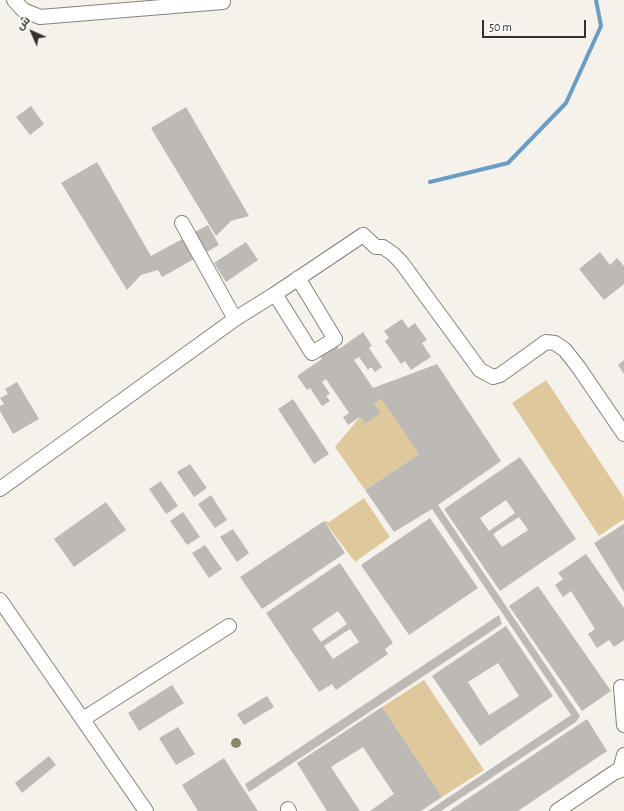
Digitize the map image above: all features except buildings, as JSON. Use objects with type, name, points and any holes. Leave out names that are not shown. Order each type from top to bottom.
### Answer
[{"type":"street","points":[[14,0],[23,10],[40,17],[223,2]]},
{"type":"street","points":[[182,223],[235,319]]},
{"type":"street","points":[[0,489],[235,319],[363,235],[376,247],[383,247],[401,262],[480,370],[493,377],[500,375],[546,342],[555,342],[565,350],[579,368],[624,434]]},
{"type":"street","points":[[275,294],[312,354],[335,339],[298,278]]},
{"type":"street","points":[[0,600],[146,811]]},
{"type":"street","points":[[83,719],[229,626]]},
{"type":"street","points":[[621,687],[624,725]]},
{"type":"street","points":[[557,811],[615,772],[622,770],[624,755]]},
{"type":"shaded area","points":[[546,380],[624,498],[624,519],[599,536],[512,403]]},
{"type":"shaded area","points":[[381,399],[419,454],[365,490],[335,447],[360,417],[365,424],[380,413],[374,404]]},
{"type":"shaded area","points":[[364,498],[390,537],[355,562],[324,521],[329,522]]},
{"type":"shaded area","points":[[424,680],[484,770],[442,797],[382,707]]},
{"type":"waterway","points":[[430,182],[508,163],[566,103],[601,26],[596,0]]}]
